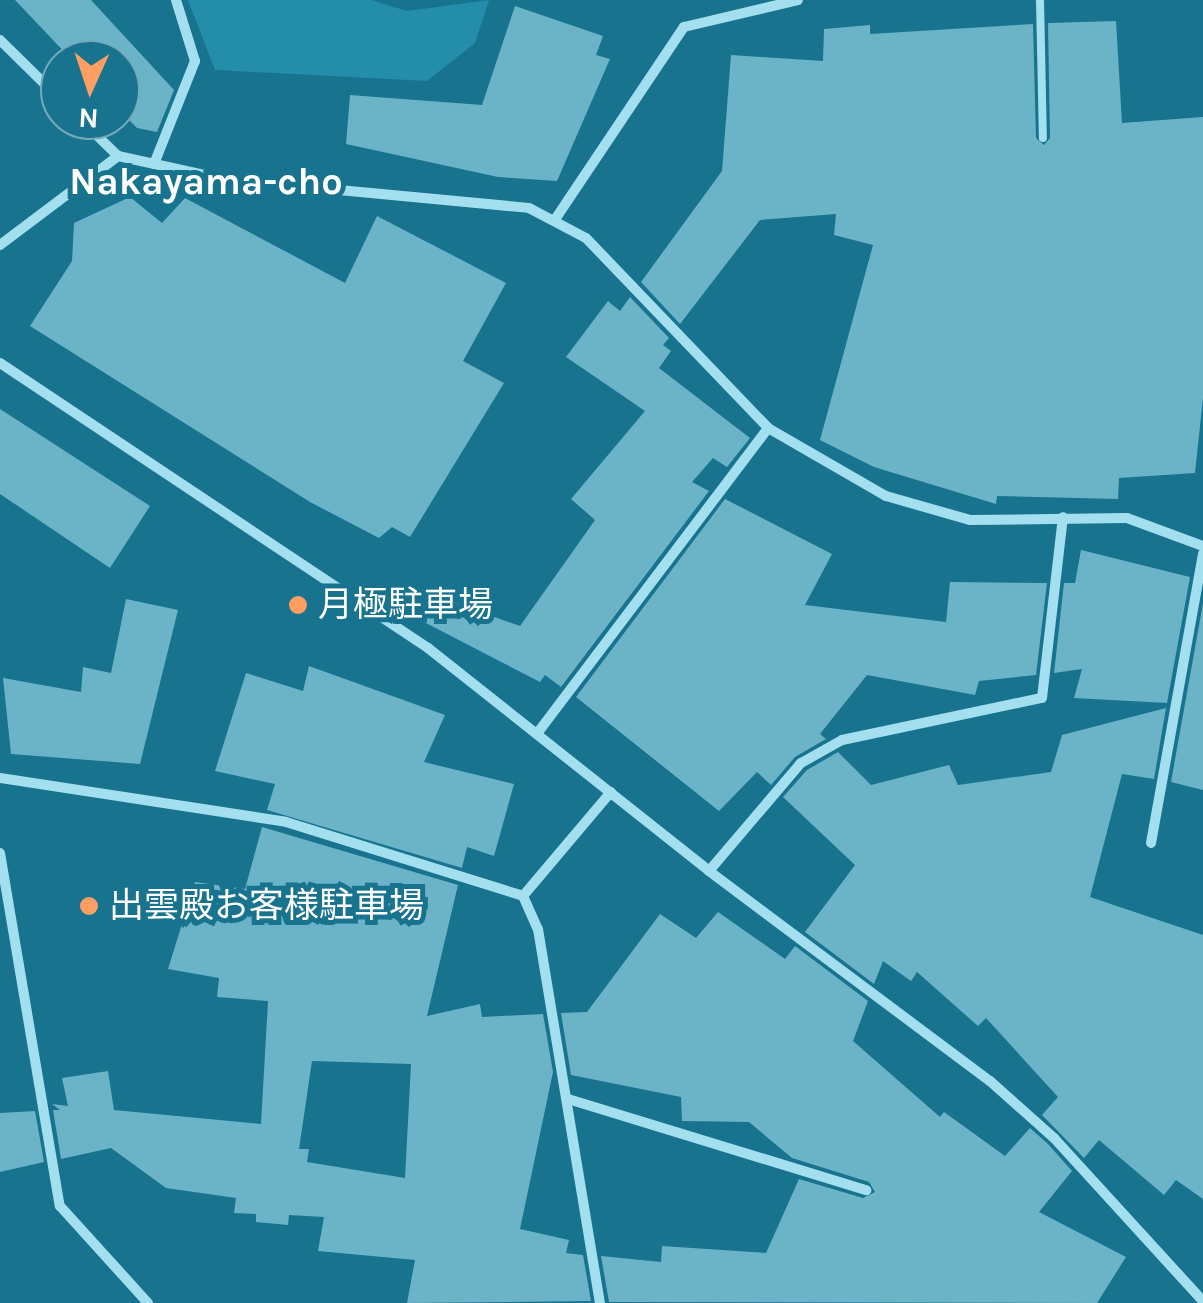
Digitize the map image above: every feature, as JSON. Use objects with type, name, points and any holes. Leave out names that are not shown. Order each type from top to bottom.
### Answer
[{"type":"street","points":[[154,164],[195,61],[176,0]]},
{"type":"street","points":[[556,218],[684,27],[798,0]]},
{"type":"street","points":[[0,40],[40,79]]},
{"type":"street","points":[[102,140],[118,156],[224,178],[528,208],[556,218],[651,302],[768,428],[886,496],[970,520],[1127,518],[1203,546]]},
{"type":"street","points":[[0,245],[118,156]]},
{"type":"street","points":[[0,363],[428,648],[539,731],[708,872],[990,1081],[1054,1138],[1203,1301]]},
{"type":"street","points":[[539,731],[768,428]]},
{"type":"street","points":[[708,872],[801,763],[842,740],[1042,698],[1063,517]]},
{"type":"street","points":[[1151,843],[1203,554]]},
{"type":"street","points":[[0,778],[286,822],[523,896],[538,929],[600,1303]]},
{"type":"street","points":[[523,896],[611,792]]},
{"type":"street","points":[[0,853],[60,1206],[148,1303]]},
{"type":"street","points":[[568,1099],[866,1190]]},
{"type":"lane","points":[[1040,0],[1043,138]]},
{"type":"shaded area","points":[[188,0],[371,0],[407,11],[489,0],[475,43],[427,81],[215,70]]},
{"type":"building","points":[[15,0],[91,0],[128,40],[53,40]]},
{"type":"building","points":[[515,6],[603,36],[596,55],[610,59],[557,181],[498,177],[346,144],[350,95],[482,105]]},
{"type":"building","points":[[1116,21],[1122,123],[1203,117],[1203,398],[1195,473],[1119,478],[1118,499],[997,496],[996,504],[874,467],[820,440],[873,245],[834,235],[836,214],[760,220],[680,324],[641,282],[722,171],[731,55],[823,61],[824,29],[870,25],[870,34],[1033,24],[1036,138],[1044,145],[1050,138],[1048,23]]},
{"type":"building","points":[[140,53],[174,90],[157,132],[140,129]]},
{"type":"building","points":[[130,197],[162,223],[185,198],[345,283],[377,216],[506,283],[463,361],[504,383],[410,537],[392,527],[379,538],[310,502],[30,326],[72,261],[74,223]]},
{"type":"building","points":[[630,297],[669,338],[663,345],[671,351],[659,368],[750,438],[727,467],[713,458],[692,482],[709,491],[561,687],[545,675],[540,682],[420,620],[432,595],[520,626],[595,520],[571,499],[645,411],[566,357],[608,301],[620,311]]},
{"type":"building","points":[[0,409],[150,506],[110,568],[0,494]]},
{"type":"building","points":[[725,499],[832,554],[805,605],[946,622],[950,582],[1047,583],[1036,675],[979,681],[975,695],[867,675],[820,734],[826,739],[795,757],[771,785],[757,772],[719,811],[576,697]]},
{"type":"building","points":[[1081,550],[1190,577],[1167,703],[1074,698],[1082,669],[1054,673],[1064,583],[1075,583]]},
{"type":"building","points":[[126,599],[178,610],[140,764],[11,754],[3,678],[81,692],[83,667],[111,673]]},
{"type":"building","points":[[1203,603],[1203,790],[1171,782]]},
{"type":"building","points":[[309,666],[445,715],[424,762],[514,784],[494,856],[467,847],[462,868],[267,810],[275,784],[215,771],[246,673],[303,691]]},
{"type":"building","points":[[1166,708],[1154,779],[1122,774],[1090,897],[1203,935],[1203,1199],[1176,1180],[1164,1195],[1099,1140],[1084,1158],[1042,1115],[1058,1097],[986,1018],[978,1026],[917,972],[911,981],[883,961],[874,984],[805,932],[855,865],[783,797],[807,770],[838,752],[871,785],[949,765],[958,785],[1051,772],[1062,735]]},
{"type":"building","points":[[262,827],[458,885],[427,1016],[480,1004],[482,1017],[543,1014],[553,1072],[520,1229],[569,1240],[566,1253],[583,1255],[591,1301],[407,1303],[415,1260],[318,1251],[324,1217],[289,1215],[288,1225],[256,1222],[256,1214],[234,1213],[236,1198],[166,1188],[111,1148],[61,1159],[53,1110],[60,1110],[52,1104],[68,1106],[62,1078],[108,1071],[114,1110],[261,1124],[268,1001],[217,997],[219,978],[168,969],[195,882],[245,889]],"holes":[[[312,1061],[411,1064],[405,1178],[307,1162],[309,1149],[299,1149]]]},
{"type":"building","points":[[718,912],[785,959],[795,946],[868,1001],[853,1041],[940,1117],[944,1112],[1005,1156],[1030,1128],[1048,1144],[1072,1171],[1039,1212],[1126,1257],[1097,1303],[609,1302],[601,1256],[661,1262],[662,1246],[766,1253],[799,1179],[863,1198],[875,1192],[869,1182],[792,1158],[749,1122],[682,1121],[681,1097],[571,1075],[561,1013],[587,1012],[660,914],[696,938]]},
{"type":"building","points":[[35,1111],[44,1162],[0,1172],[0,1113]]},
{"type":"place","name":"月極駐車場","points":[[298,605]]},
{"type":"place","name":"出雲殿お客様駐車場","points":[[89,906]]},
{"type":"district","name":"Nakayama-cho","points":[[206,182]]}]
